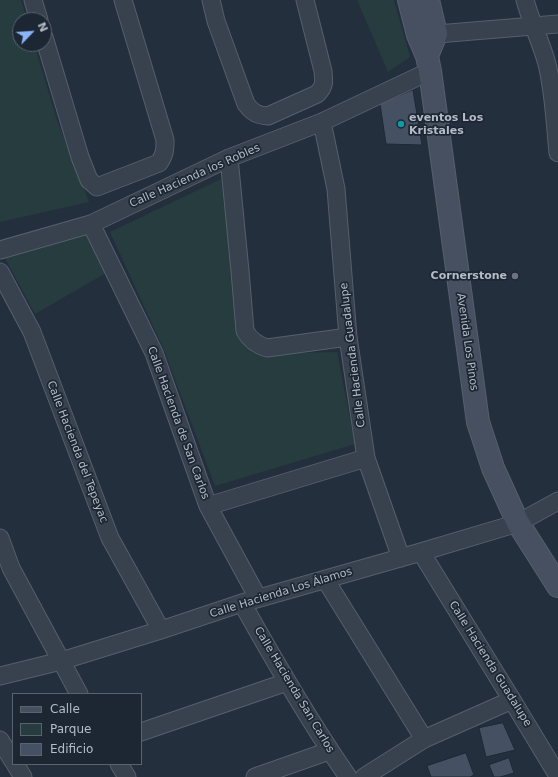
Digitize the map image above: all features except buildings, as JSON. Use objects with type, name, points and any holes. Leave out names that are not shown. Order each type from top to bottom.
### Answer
[{"type":"street","points":[[33,0],[37,12]]},
{"type":"street","points":[[48,52],[80,157],[89,180],[97,188],[159,163],[164,156],[164,140],[123,0]]},
{"type":"street","points":[[211,0],[216,21],[246,104],[252,112],[260,116],[268,116],[317,94],[322,89],[324,82],[324,71],[305,0]]},
{"type":"street","name":"Avenida Los Pinos","points":[[409,0],[427,35]]},
{"type":"street","name":"Avenida Los Pinos","points":[[428,0],[427,35],[429,64],[478,422],[493,468],[518,523],[558,586]]},
{"type":"street","points":[[524,0],[547,65],[552,91],[558,153]]},
{"type":"street","points":[[427,35],[558,24]]},
{"type":"street","name":"Calle Hacienda los Robles","points":[[0,250],[91,224],[229,158],[322,122],[429,64]]},
{"type":"street","name":"Calle Hacienda Guadalupe","points":[[322,122],[336,189],[348,337],[366,458],[401,558]]},
{"type":"street","points":[[229,158],[245,330],[248,335],[252,341],[259,346],[267,348],[348,337]]},
{"type":"street","name":"Calle Hacienda de San Carlos","points":[[91,224],[154,353],[208,506],[258,598]]},
{"type":"street","name":"Calle Hacienda del Tepeyac","points":[[0,272],[32,332],[110,538],[161,630]]},
{"type":"street","points":[[208,506],[366,458]]},
{"type":"street","name":"Calle Hacienda Los Álamos","points":[[0,676],[61,661],[258,598],[401,558],[518,523],[558,501]]},
{"type":"street","points":[[0,538],[11,568],[78,693]]},
{"type":"street","name":"Calle Hacienda Guadalupe","points":[[421,552],[558,776]]},
{"type":"street","points":[[325,579],[424,739]]},
{"type":"street","name":"Calle Hacienda San Carlos","points":[[242,603],[287,682],[329,751],[348,777]]},
{"type":"street","points":[[142,732],[287,682]]},
{"type":"street","points":[[364,777],[424,739],[512,700]]},
{"type":"street","points":[[0,740],[12,759]]},
{"type":"street","points":[[255,777],[329,751]]},
{"type":"street","points":[[16,765],[23,777]]},
{"type":"street","points":[[120,765],[127,777]]},
{"type":"green space","points":[[0,0],[21,0],[25,12],[12,12],[12,52],[36,52],[57,120],[89,202],[0,222]]},
{"type":"green space","points":[[357,0],[394,0],[410,57],[388,72]]},
{"type":"green space","points":[[221,179],[239,336],[249,348],[263,356],[290,353],[337,352],[355,444],[215,486],[164,350],[110,232]]},
{"type":"green space","points":[[88,234],[106,273],[35,314],[5,258]]},
{"type":"place","name":"eventos Los Kristales","points":[[401,124]]},
{"type":"place","name":"Cornerstone","points":[[515,276]]}]
